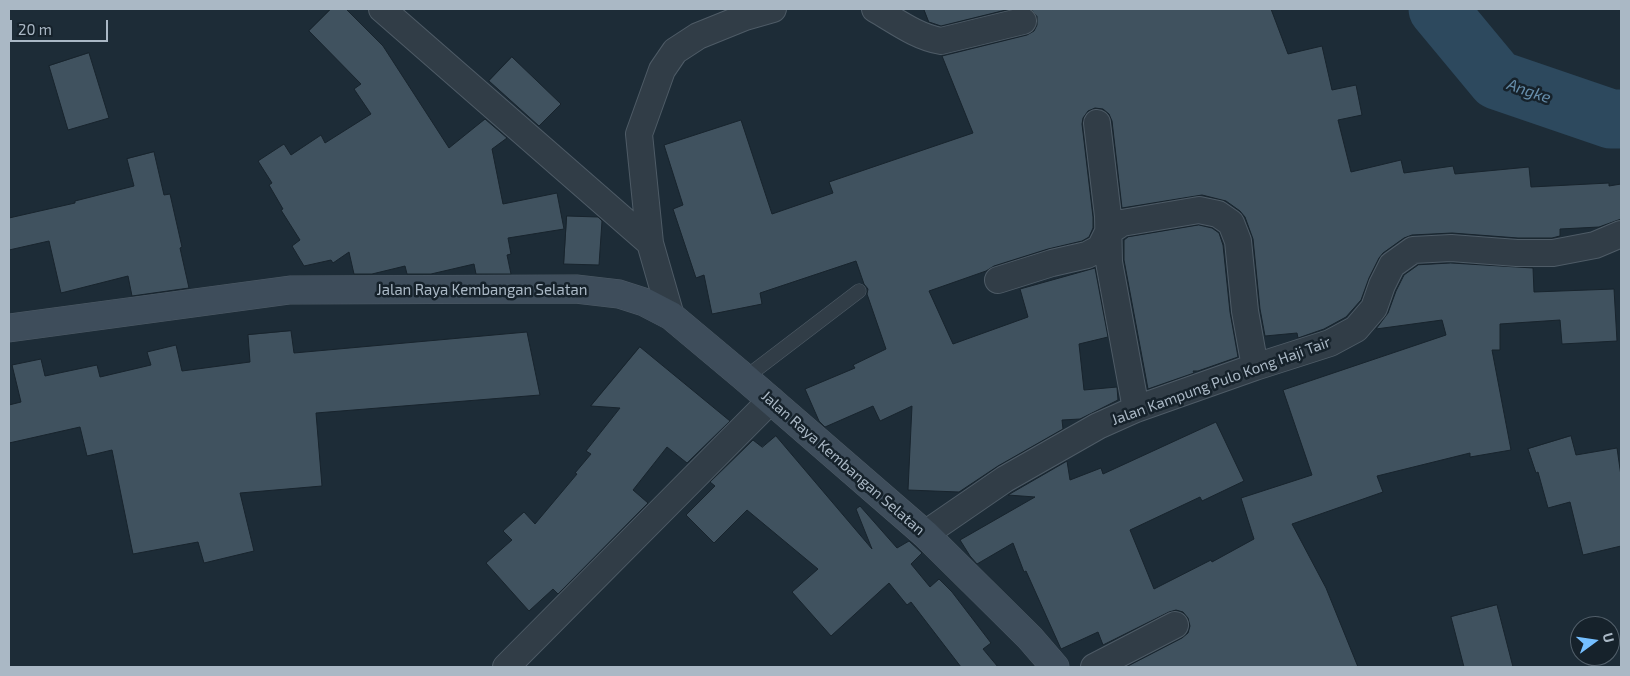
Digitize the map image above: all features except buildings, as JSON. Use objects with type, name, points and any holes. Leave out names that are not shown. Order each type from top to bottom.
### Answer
[{"type":"main road","name":"Jalan Raya Kembangan Selatan","points":[[9,328],[290,290],[576,289],[619,294],[644,302],[671,316],[925,534],[1030,638],[1055,667]]},
{"type":"street","points":[[382,9],[650,243]]},
{"type":"street","points":[[671,316],[650,243],[639,134],[662,70],[675,51],[698,36],[745,17],[773,9]]},
{"type":"street","points":[[876,9],[924,36],[941,41],[1023,21]]},
{"type":"street","points":[[1097,123],[1108,216],[1109,262],[1136,409]]},
{"type":"street","points":[[998,280],[1052,263],[1087,255],[1100,248],[1108,232],[1122,223],[1199,210],[1218,214],[1231,223],[1238,241],[1244,312],[1255,367]]},
{"type":"street","name":"Jalan Kampung Pulo Kong Haji Tair","points":[[925,534],[1005,479],[1098,426],[1136,409],[1330,343],[1356,329],[1374,308],[1382,285],[1392,265],[1413,250],[1451,248],[1517,253],[1553,253],[1595,245],[1621,234]]},
{"type":"street","points":[[506,667],[771,400]]},
{"type":"street","points":[[1094,667],[1175,625]]},
{"type":"lane","points":[[745,378],[859,291]]},
{"type":"waterway","name":"Angke","points":[[1438,9],[1497,80],[1611,119],[1621,119]]}]
